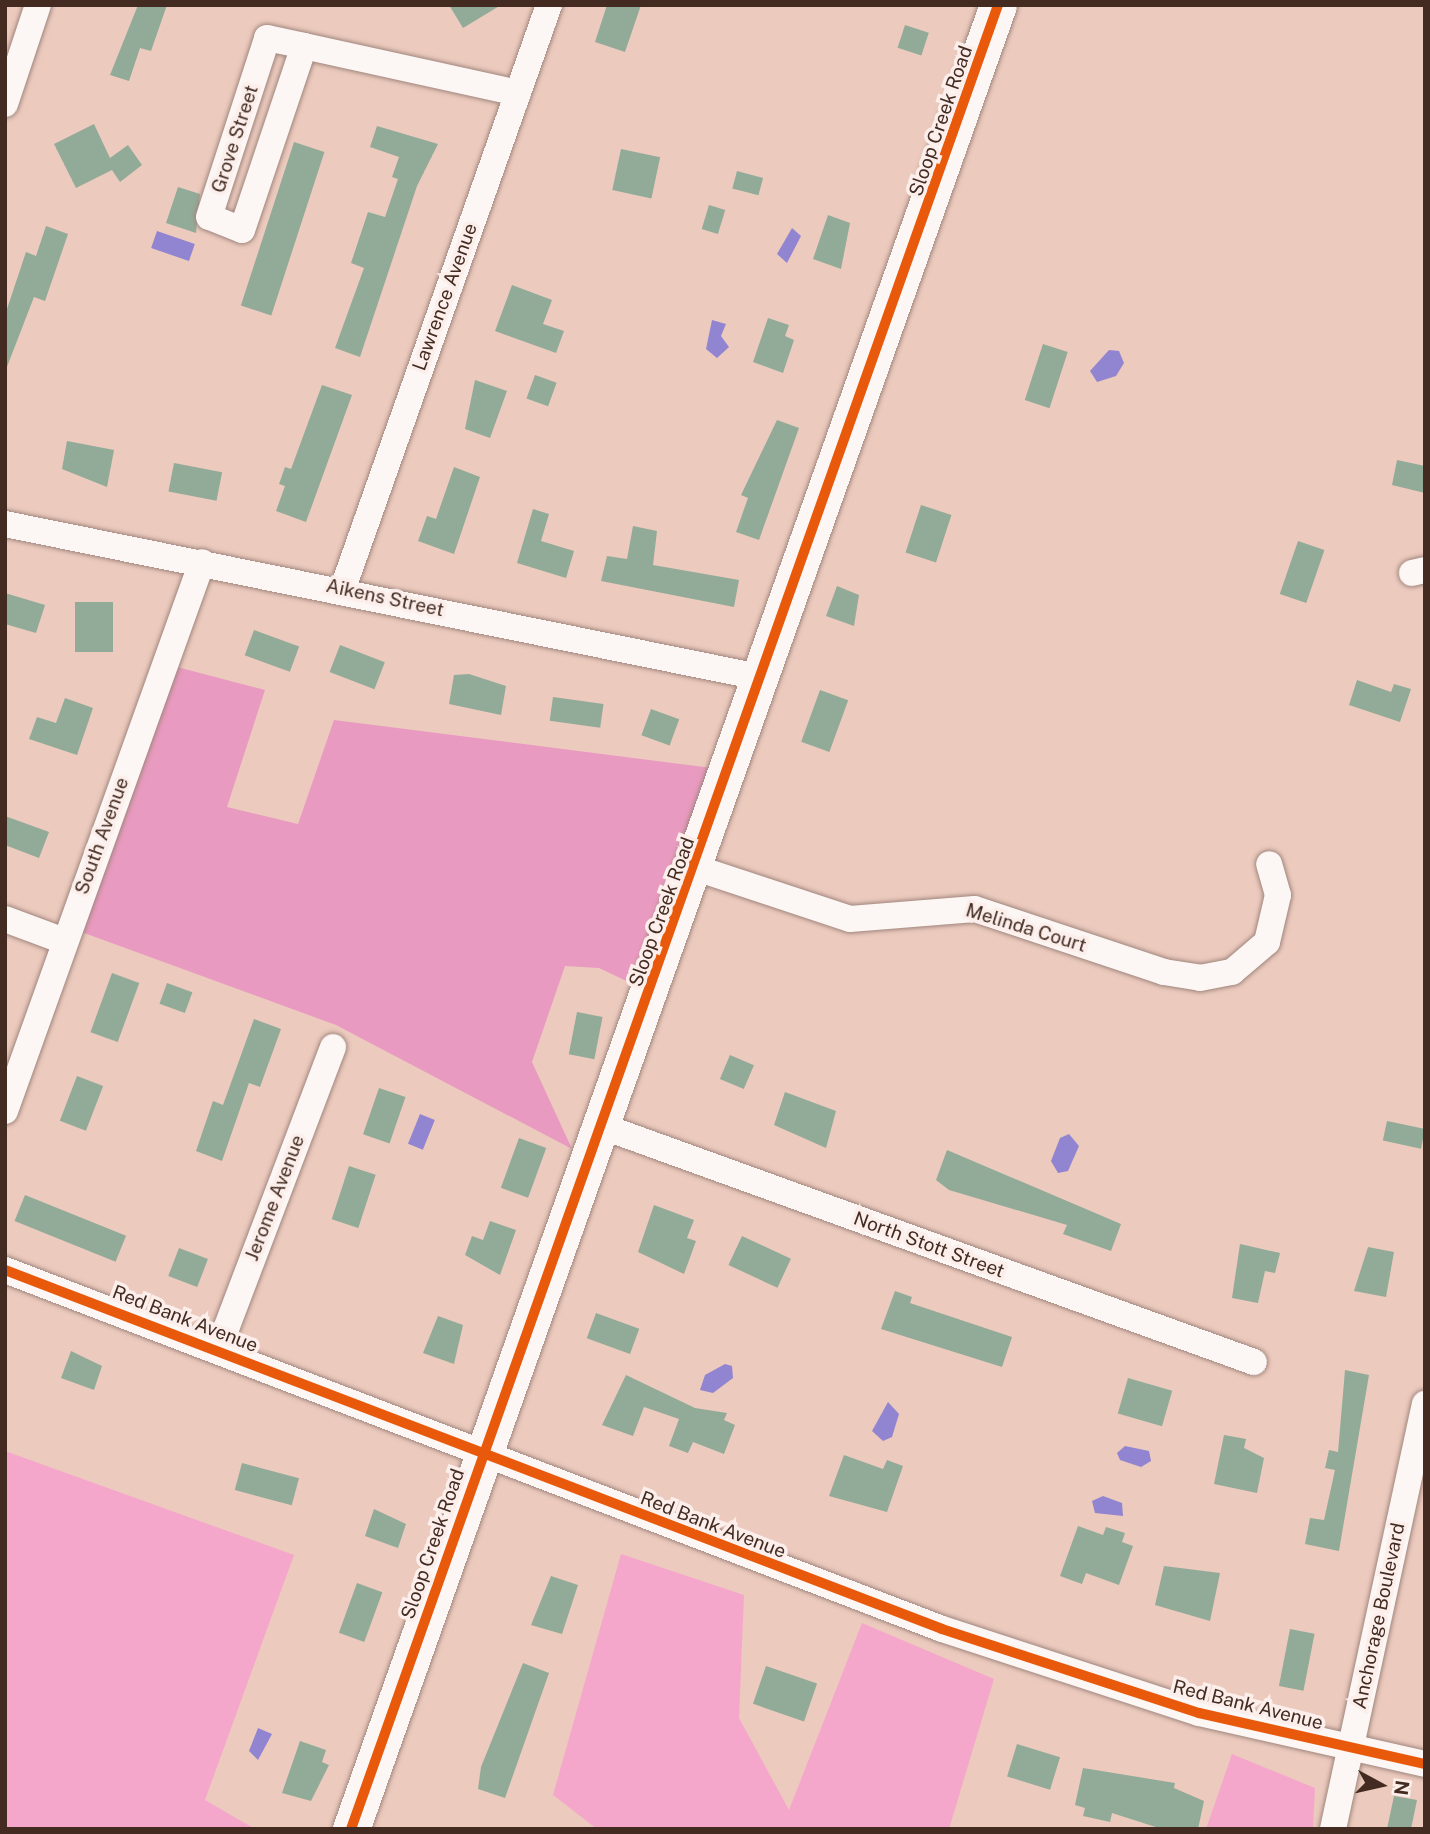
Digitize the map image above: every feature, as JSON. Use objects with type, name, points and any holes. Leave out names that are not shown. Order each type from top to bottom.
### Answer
[{"type":"street","points":[[5,104],[38,5]]},
{"type":"street","name":"Lawrence Avenue","points":[[343,589],[549,5]]},
{"type":"street","name":"Sloop Creek Road","points":[[351,1829],[764,678],[998,5]]},
{"type":"street","name":"Grove Street","points":[[304,46],[242,230],[209,217],[267,38],[304,46],[518,93]]},
{"type":"street","name":"Aikens Street","points":[[5,524],[343,589],[764,678]]},
{"type":"street","name":"South Avenue","points":[[5,1111],[64,940],[202,562]]},
{"type":"street","name":"Melinda Court","points":[[696,868],[850,919],[975,909],[1164,972],[1199,978],[1238,968],[1267,942],[1278,895],[1269,864]]},
{"type":"street","points":[[5,919],[64,940]]},
{"type":"street","name":"Jerome Avenue","points":[[218,1350],[333,1047]]},
{"type":"street","name":"North Stott Street","points":[[604,1127],[1254,1362]]},
{"type":"street","name":"Red Bank Avenue","points":[[5,1270],[218,1350],[484,1455],[1092,1680],[1199,1713],[1425,1764]]},
{"type":"street","name":"Anchorage Boulevard","points":[[1333,1829],[1425,1404]]},
{"type":"shaded area","points":[[792,228],[801,236],[787,263],[777,254]]},
{"type":"shaded area","points":[[157,231],[195,244],[189,261],[151,248]]},
{"type":"shaded area","points":[[712,320],[726,324],[721,336],[729,347],[717,358],[706,349]]},
{"type":"shaded area","points":[[1109,350],[1119,351],[1124,363],[1116,376],[1097,382],[1090,371]]},
{"type":"shaded area","points":[[162,663],[265,690],[227,807],[298,824],[334,720],[712,768],[635,985],[599,968],[565,966],[532,1062],[572,1149],[336,1025],[65,926]]},
{"type":"shaded area","points":[[420,1114],[435,1120],[423,1150],[408,1144]]},
{"type":"shaded area","points":[[1069,1134],[1079,1146],[1068,1171],[1058,1173],[1051,1161],[1060,1138]]},
{"type":"shaded area","points":[[725,1364],[732,1366],[733,1378],[713,1393],[700,1390],[705,1375]]},
{"type":"shaded area","points":[[888,1402],[899,1414],[892,1437],[883,1441],[872,1431]]},
{"type":"shaded area","points":[[1125,1446],[1149,1451],[1151,1461],[1141,1467],[1120,1460],[1117,1453]]},
{"type":"shaded area","points":[[5,1451],[294,1555],[205,1800],[255,1829],[5,1829]]},
{"type":"shaded area","points":[[1103,1496],[1122,1503],[1123,1516],[1095,1513],[1092,1501]]},
{"type":"shaded area","points":[[621,1554],[744,1595],[739,1718],[789,1810],[862,1623],[994,1679],[949,1829],[597,1829],[553,1795]]},
{"type":"shaded area","points":[[258,1728],[272,1734],[258,1760],[249,1751]]},
{"type":"shaded area","points":[[1232,1754],[1315,1788],[1313,1829],[1206,1829]]},
{"type":"building","points":[[138,5],[167,5],[151,51],[140,48],[129,81],[110,75]]},
{"type":"building","points":[[449,5],[501,5],[463,28]]},
{"type":"building","points":[[607,5],[641,5],[625,52],[595,42]]},
{"type":"building","points":[[905,25],[929,33],[921,56],[898,48]]},
{"type":"building","points":[[94,124],[110,158],[128,145],[142,165],[120,182],[112,170],[76,188],[54,144]]},
{"type":"building","points":[[377,126],[438,144],[417,186],[360,357],[335,348],[364,268],[351,263],[368,212],[385,217],[398,179],[392,177],[399,157],[370,147]]},
{"type":"building","points":[[294,142],[324,152],[271,315],[241,306]]},
{"type":"building","points":[[621,149],[660,157],[651,198],[612,190]]},
{"type":"building","points":[[737,171],[763,178],[758,195],[732,188]]},
{"type":"building","points":[[178,187],[200,194],[196,233],[166,223]]},
{"type":"building","points":[[709,205],[725,210],[718,234],[702,229]]},
{"type":"building","points":[[828,215],[850,223],[841,269],[813,259]]},
{"type":"building","points":[[46,226],[68,234],[45,301],[34,297],[5,372],[5,315],[26,252],[36,256]]},
{"type":"building","points":[[512,285],[552,300],[543,324],[564,331],[556,353],[495,331]]},
{"type":"building","points":[[768,318],[789,325],[785,336],[794,340],[783,373],[753,362]]},
{"type":"building","points":[[1043,344],[1068,352],[1049,408],[1025,400]]},
{"type":"building","points":[[535,375],[557,383],[548,406],[526,398]]},
{"type":"building","points":[[475,380],[507,391],[490,438],[465,429]]},
{"type":"building","points":[[322,385],[352,395],[306,522],[276,511],[285,486],[279,484],[285,467],[291,469]]},
{"type":"building","points":[[777,420],[799,428],[759,540],[736,532],[748,498],[741,495]]},
{"type":"building","points":[[67,441],[114,450],[107,487],[62,469]]},
{"type":"building","points":[[1397,460],[1425,466],[1425,493],[1392,485]]},
{"type":"building","points":[[174,463],[222,472],[217,501],[168,491]]},
{"type":"building","points":[[454,467],[480,477],[454,554],[418,541],[427,516],[436,519]]},
{"type":"building","points":[[921,505],[951,515],[936,562],[906,553]]},
{"type":"building","points":[[533,509],[549,514],[541,541],[574,551],[566,578],[517,563]]},
{"type":"building","points":[[633,526],[657,531],[653,565],[739,580],[734,607],[601,581],[607,556],[627,559]]},
{"type":"building","points":[[1298,541],[1324,550],[1306,603],[1280,594]]},
{"type":"building","points":[[837,586],[859,595],[854,626],[826,616]]},
{"type":"building","points":[[5,593],[45,605],[36,633],[5,624]]},
{"type":"building","points":[[75,602],[113,602],[113,652],[75,652]]},
{"type":"building","points":[[254,630],[299,646],[290,672],[245,655]]},
{"type":"building","points":[[340,645],[385,662],[374,689],[330,672]]},
{"type":"building","points":[[469,674],[506,686],[501,715],[449,704],[454,675]]},
{"type":"building","points":[[1357,680],[1391,692],[1394,684],[1411,689],[1400,722],[1349,705]]},
{"type":"building","points":[[820,690],[848,700],[829,752],[801,742]]},
{"type":"building","points":[[553,697],[604,704],[600,728],[550,721]]},
{"type":"building","points":[[65,698],[93,708],[77,755],[29,739],[37,717],[56,723]]},
{"type":"building","points":[[651,709],[679,719],[670,746],[641,735]]},
{"type":"building","points":[[5,816],[49,832],[39,858],[5,845]]},
{"type":"building","points":[[112,973],[139,983],[118,1042],[90,1032]]},
{"type":"building","points":[[167,983],[192,992],[185,1013],[159,1004]]},
{"type":"building","points":[[577,1012],[603,1017],[594,1059],[569,1054]]},
{"type":"building","points":[[254,1019],[281,1029],[260,1087],[249,1083],[222,1161],[196,1151],[213,1101],[223,1105]]},
{"type":"building","points":[[730,1055],[754,1065],[744,1089],[720,1079]]},
{"type":"building","points":[[77,1076],[103,1086],[86,1131],[60,1121]]},
{"type":"building","points":[[379,1088],[405,1097],[390,1143],[363,1134]]},
{"type":"building","points":[[785,1092],[836,1111],[826,1148],[774,1125]]},
{"type":"building","points":[[1387,1121],[1425,1129],[1421,1149],[1383,1141]]},
{"type":"building","points":[[519,1138],[546,1148],[528,1198],[501,1188]]},
{"type":"building","points":[[947,1150],[1121,1224],[1111,1251],[1063,1234],[1067,1225],[949,1190],[936,1180]]},
{"type":"building","points":[[349,1166],[376,1175],[358,1228],[332,1219]]},
{"type":"building","points":[[25,1195],[126,1236],[116,1262],[15,1221]]},
{"type":"building","points":[[654,1205],[694,1220],[687,1238],[696,1241],[684,1274],[638,1252]]},
{"type":"building","points":[[490,1221],[516,1230],[500,1275],[465,1255],[472,1236],[483,1240]]},
{"type":"building","points":[[742,1236],[791,1259],[777,1288],[728,1265]]},
{"type":"building","points":[[1240,1244],[1280,1253],[1275,1273],[1265,1271],[1258,1303],[1232,1298]]},
{"type":"building","points":[[1368,1247],[1394,1252],[1386,1297],[1354,1291]]},
{"type":"building","points":[[179,1248],[208,1259],[197,1287],[168,1276]]},
{"type":"building","points":[[895,1291],[912,1297],[910,1303],[1012,1337],[1002,1367],[881,1329]]},
{"type":"building","points":[[596,1313],[639,1329],[630,1354],[587,1338]]},
{"type":"building","points":[[438,1316],[463,1325],[454,1364],[423,1353]]},
{"type":"building","points":[[71,1351],[102,1366],[94,1390],[61,1378]]},
{"type":"building","points":[[1345,1370],[1369,1375],[1339,1551],[1305,1544],[1310,1518],[1324,1520],[1335,1470],[1325,1468],[1329,1450],[1338,1452]]},
{"type":"building","points":[[626,1375],[695,1408],[727,1413],[724,1420],[735,1425],[724,1454],[693,1442],[688,1453],[669,1446],[679,1419],[644,1407],[633,1436],[602,1425]]},
{"type":"building","points":[[1128,1378],[1172,1391],[1162,1426],[1118,1414]]},
{"type":"building","points":[[1224,1435],[1246,1439],[1244,1448],[1264,1458],[1257,1493],[1214,1484]]},
{"type":"building","points":[[844,1455],[883,1469],[887,1460],[903,1466],[887,1512],[829,1496]]},
{"type":"building","points":[[242,1463],[299,1478],[292,1505],[235,1490]]},
{"type":"building","points":[[374,1509],[406,1524],[398,1548],[365,1536]]},
{"type":"building","points":[[1078,1526],[1103,1535],[1106,1527],[1125,1533],[1122,1542],[1133,1546],[1119,1585],[1086,1573],[1082,1584],[1060,1576]]},
{"type":"building","points":[[1164,1566],[1220,1573],[1210,1621],[1155,1605]]},
{"type":"building","points":[[551,1576],[578,1585],[562,1634],[531,1625]]},
{"type":"building","points":[[357,1583],[382,1592],[364,1642],[339,1633]]},
{"type":"building","points":[[1290,1629],[1315,1634],[1303,1691],[1279,1686]]},
{"type":"building","points":[[523,1663],[549,1673],[505,1798],[478,1789],[481,1767]]},
{"type":"building","points":[[766,1666],[817,1684],[804,1721],[753,1704]]},
{"type":"building","points":[[300,1741],[326,1750],[322,1762],[329,1765],[311,1801],[282,1793]]},
{"type":"building","points":[[1017,1744],[1060,1757],[1050,1790],[1007,1777]]},
{"type":"building","points":[[1083,1768],[1175,1783],[1174,1788],[1204,1801],[1198,1829],[1162,1829],[1112,1813],[1110,1822],[1083,1816],[1085,1808],[1075,1805]]},
{"type":"building","points":[[1394,1796],[1417,1800],[1411,1829],[1387,1829]]},
{"type":"cycle path","points":[[351,1829],[998,5]]},
{"type":"cycle path","points":[[5,1270],[942,1629],[1199,1713],[1425,1764]]}]
